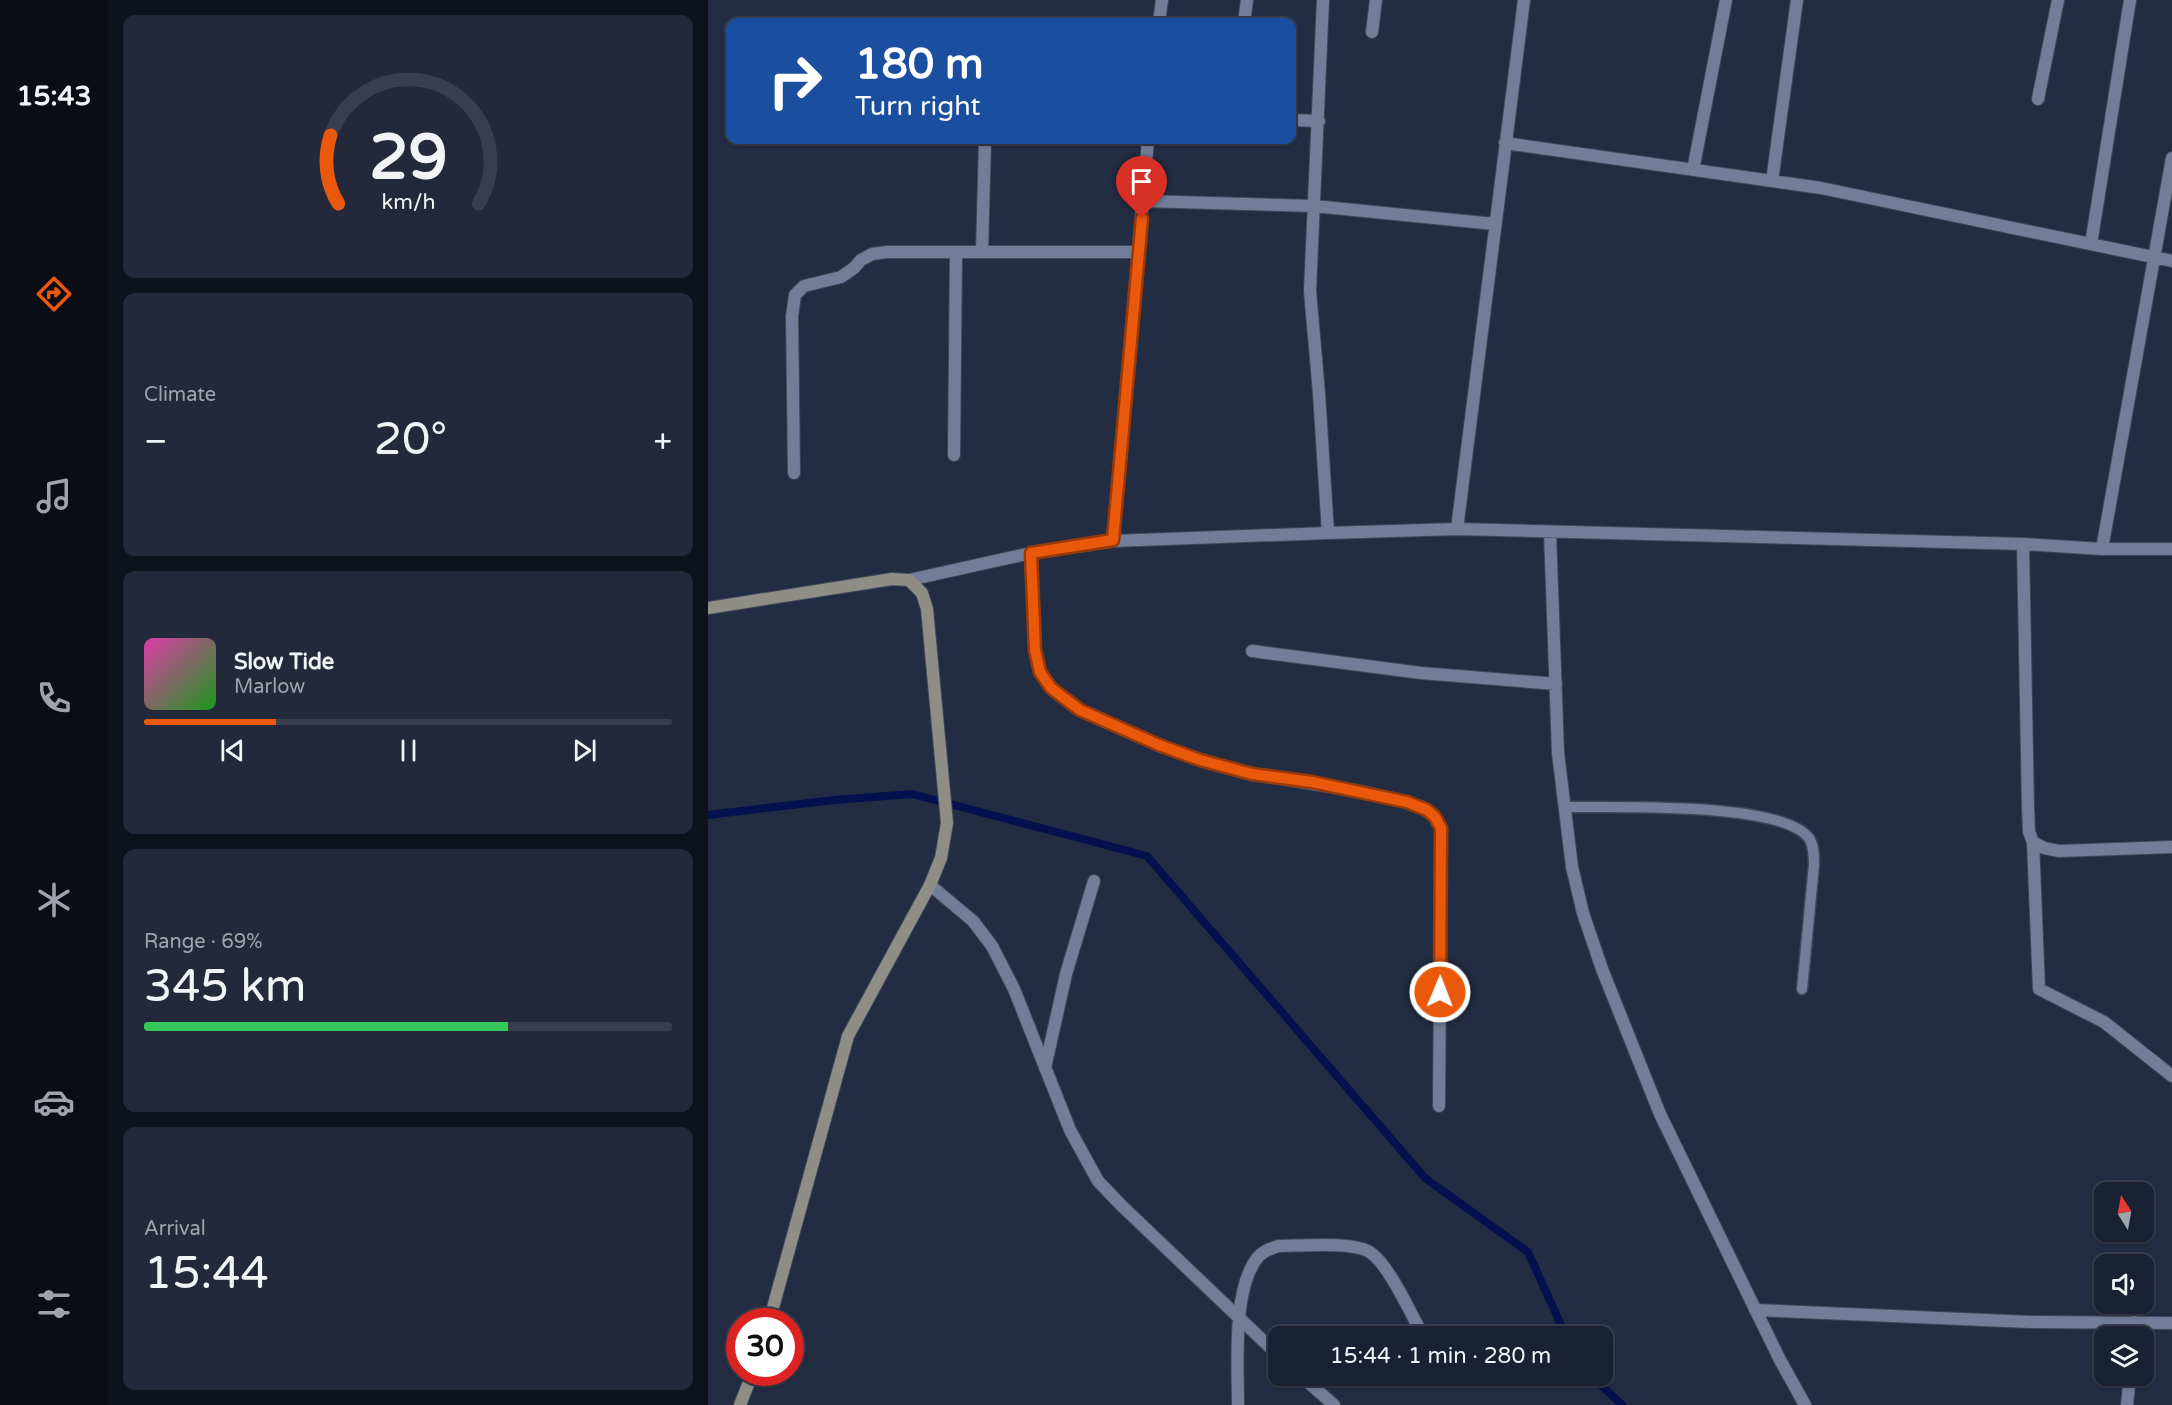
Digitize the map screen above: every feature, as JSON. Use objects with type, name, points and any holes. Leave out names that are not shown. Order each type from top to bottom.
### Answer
[{"type":"street","points":[[1160,18],[1162,0]]},
{"type":"street","points":[[1245,18],[1247,0]]},
{"type":"street","points":[[1323,0],[1310,291],[1328,533]]},
{"type":"street","points":[[1372,32],[1376,0]]},
{"type":"street","points":[[1457,529],[1524,0]]},
{"type":"street","points":[[1693,170],[1726,0]]},
{"type":"street","points":[[1772,181],[1797,0]]},
{"type":"street","points":[[2038,99],[2058,0]]},
{"type":"street","points":[[2091,244],[2130,0]]},
{"type":"street","points":[[1296,120],[1319,121]]},
{"type":"street","points":[[1505,143],[1821,188],[2172,261]]},
{"type":"street","points":[[982,252],[985,144]]},
{"type":"street","points":[[1113,540],[1148,144]]},
{"type":"street","points":[[2102,549],[2172,158]]},
{"type":"street","points":[[1143,201],[1314,207],[1496,224]]},
{"type":"street","points":[[794,473],[792,316],[795,295],[804,286],[842,277],[861,260],[872,254],[887,252],[1138,252]]},
{"type":"street","points":[[954,454],[956,253]]},
{"type":"street","points":[[708,608],[892,579],[909,580],[1031,553],[1113,540],[1457,529],[2023,544],[2102,549],[2172,549]]},
{"type":"street","points":[[1550,532],[1558,753],[1572,867],[1583,914],[1602,969],[1660,1114],[1755,1310],[1805,1405]]},
{"type":"street","points":[[2023,544],[2028,807],[2033,842],[2039,989],[2104,1022],[2172,1076]]},
{"type":"street","points":[[1031,553],[1035,650],[1040,672],[1051,688],[1080,710],[1159,745],[1200,760],[1252,774],[1312,782],[1407,802],[1427,810],[1435,817],[1441,828],[1439,1106]]},
{"type":"street","points":[[773,1308],[848,1036],[930,885],[941,858],[947,823],[927,609],[922,593],[909,580]]},
{"type":"street","points":[[1252,651],[1421,673],[1556,684]]},
{"type":"street","points":[[2033,842],[2044,848],[2059,851],[2172,847]]},
{"type":"street","points":[[1046,1068],[1066,974],[1094,881]]},
{"type":"street","points":[[930,885],[973,921],[992,946],[1014,989],[1070,1130],[1098,1180],[1121,1205],[1268,1346]]},
{"type":"street","points":[[1238,1405],[1238,1318],[1248,1272],[1258,1256],[1266,1250],[1278,1246],[1356,1246],[1370,1252],[1381,1262],[1418,1326]]},
{"type":"street","points":[[1755,1310],[2030,1322],[2172,1323]]},
{"type":"street","points":[[2134,1322],[2134,1326]]},
{"type":"street","points":[[740,1405],[747,1386]]},
{"type":"street","points":[[1312,1386],[1334,1405]]},
{"type":"street","points":[[2127,1405],[2129,1386]]},
{"type":"lane","points":[[1565,807],[1745,813],[1771,817],[1801,831],[1809,838],[1813,848],[1814,865],[1802,990]]},
{"type":"waterway","points":[[708,815],[834,800],[912,794],[1147,856],[1425,1178],[1528,1252],[1561,1326]]},
{"type":"waterway","points":[[1602,1386],[1622,1405]]},
{"type":"route","points":[[1142,218],[1113,540],[1031,553],[1035,650],[1040,672],[1051,688],[1080,710],[1180,753],[1252,774],[1364,792],[1407,802],[1427,810],[1435,817],[1441,828],[1440,992]]}]
